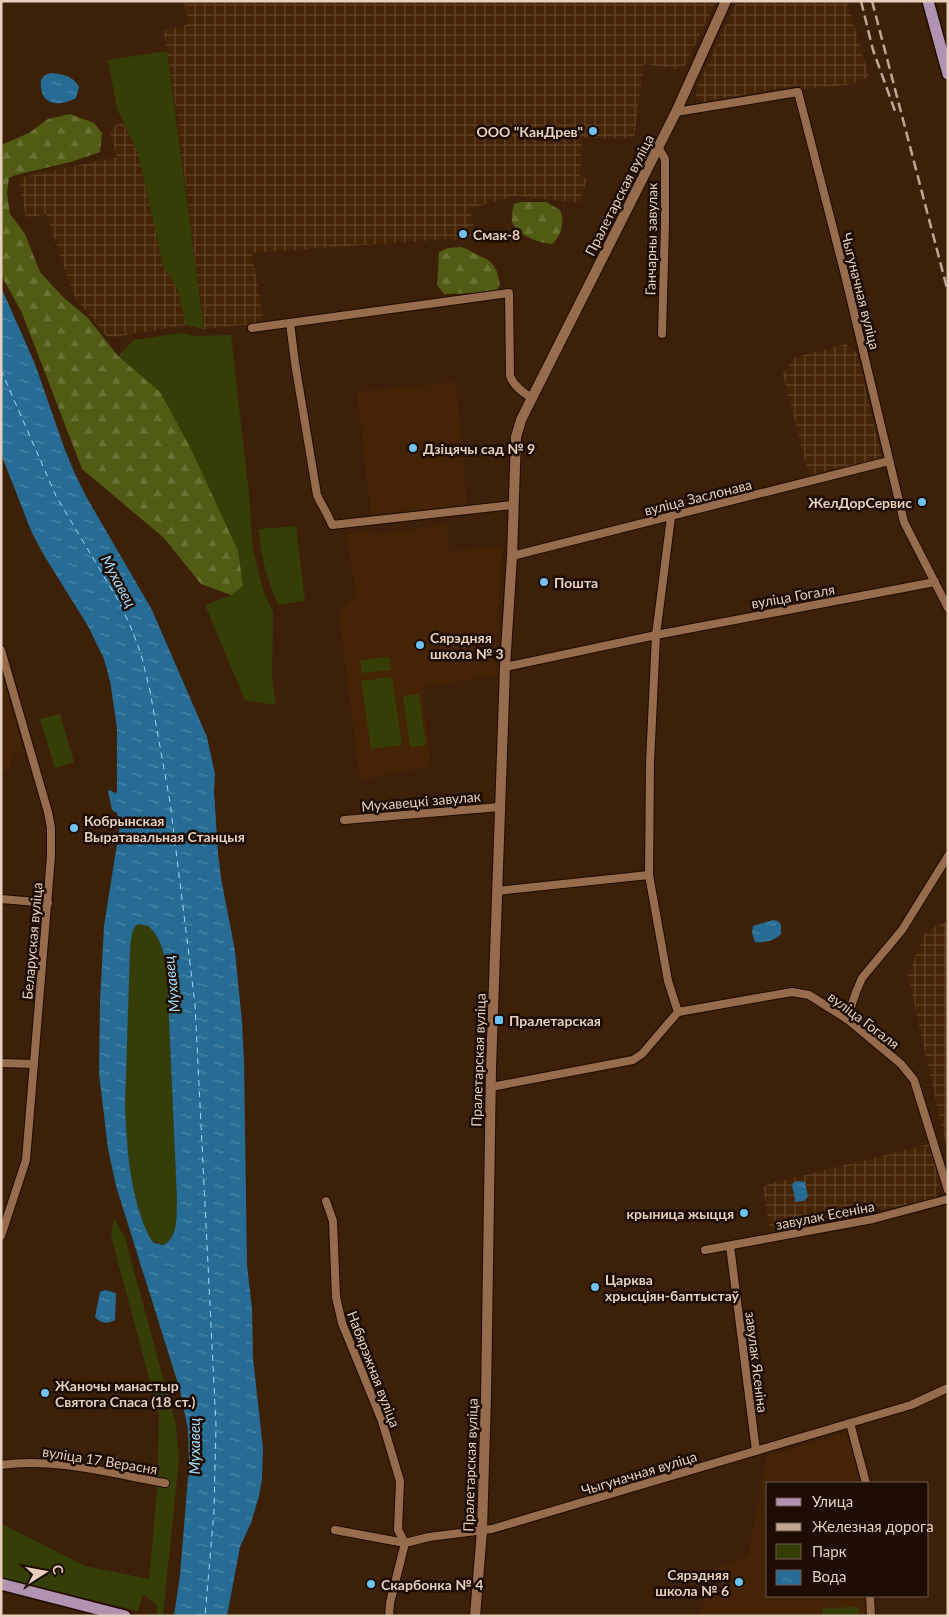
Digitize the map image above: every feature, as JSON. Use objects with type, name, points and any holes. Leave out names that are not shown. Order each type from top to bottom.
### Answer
[{"type":"main road","name":"Пралетарская вуліца","points":[[475,1616],[482,1531],[497,891],[516,437],[521,420],[676,112],[726,1]]},
{"type":"main road","points":[[928,1],[948,74]]},
{"type":"main road","points":[[1,1584],[125,1616]]},
{"type":"street","name":"Чыгуначная вуліца","points":[[676,112],[798,92],[844,271],[904,522],[948,608]]},
{"type":"street","name":"Ганчарны завулак","points":[[658,148],[665,159],[662,334]]},
{"type":"street","points":[[252,328],[509,293],[510,376],[512,382],[532,398]]},
{"type":"street","points":[[290,323],[317,495],[320,503],[328,513],[332,525],[513,506]]},
{"type":"street","name":"вуліца Заслонава","points":[[512,556],[671,518],[889,461]]},
{"type":"street","points":[[491,1087],[633,1060],[642,1054],[678,1012],[668,981],[650,875],[650,763],[656,635],[671,518]]},
{"type":"street","name":"вуліца Гогаля","points":[[505,667],[656,635],[935,582]]},
{"type":"street","name":"Беларуская вуліца","points":[[1,650],[50,820],[51,856],[26,1160],[1,1236]]},
{"type":"street","name":"Мухавецкі завулак","points":[[344,820],[500,808]]},
{"type":"street","points":[[847,1020],[862,978],[902,930],[948,856]]},
{"type":"street","points":[[497,891],[650,875]]},
{"type":"street","points":[[1,899],[48,903]]},
{"type":"street","name":"вуліца Гогаля","points":[[678,1012],[792,992],[809,995],[847,1020],[901,1064],[914,1080],[948,1190]]},
{"type":"street","points":[[1,1063],[34,1064]]},
{"type":"street","name":"завулак Есеніна","points":[[705,1250],[873,1219],[948,1199]]},
{"type":"street","name":"Набярэжная вуліца","points":[[326,1201],[333,1221],[336,1297],[342,1324],[382,1421],[400,1481],[398,1530],[405,1543]]},
{"type":"street","name":"завулак Ясеніна","points":[[730,1246],[756,1452]]},
{"type":"street","name":"Чыгуначная вуліца","points":[[405,1543],[429,1537],[482,1531],[911,1405],[948,1388]]},
{"type":"street","points":[[850,1423],[866,1482]]},
{"type":"street","name":"вуліца 17 Верасня","points":[[1,1465],[20,1462],[52,1464],[165,1483]]},
{"type":"street","points":[[335,1530],[405,1543],[390,1604],[389,1616]]},
{"type":"street","points":[[870,1597],[871,1616]]},
{"type":"shaded area","points":[[184,1],[716,1],[683,70],[644,64],[634,138],[582,138],[580,177],[587,179],[580,203],[516,196],[470,208],[476,239],[450,239],[252,253],[264,323],[204,329],[176,109],[164,31],[189,24]]},
{"type":"shaded area","points":[[737,1],[847,1],[869,77],[849,85],[801,89],[800,85],[703,102],[698,100],[696,89]]},
{"type":"shaded area","points":[[122,121],[138,153],[163,265],[178,290],[186,325],[108,338],[75,298],[46,214],[26,218],[19,178],[117,157],[109,130]]},
{"type":"shaded area","points":[[846,344],[857,353],[882,458],[809,475],[783,375],[793,358]]},
{"type":"shaded area","name":"Дзіцячы сад № 9","points":[[456,382],[467,505],[371,515],[357,392]]},
{"type":"shaded area","name":"Сярэдняя школа № 3","points":[[446,524],[450,551],[503,547],[500,571],[496,675],[422,688],[431,766],[360,780],[339,614],[356,593],[348,544],[346,544],[344,535],[370,531],[372,535]]},
{"type":"shaded area","points":[[1,673],[24,753],[13,754],[9,770],[1,770]]},
{"type":"shaded area","points":[[948,921],[948,1154],[908,975],[926,931]]},
{"type":"shaded area","points":[[929,1144],[940,1182],[936,1199],[770,1231],[764,1191],[764,1187],[769,1184]]},
{"type":"shaded area","points":[[847,1432],[860,1482],[766,1482],[766,1597],[867,1597],[867,1616],[699,1616],[715,1568],[748,1556],[767,1456]]},
{"type":"green space","points":[[167,51],[204,329],[186,325],[178,290],[163,265],[138,153],[117,109],[108,60]]},
{"type":"green space","points":[[70,114],[94,123],[102,133],[100,152],[74,161],[9,178],[7,193],[10,214],[25,234],[40,272],[63,297],[88,318],[118,356],[160,392],[191,449],[238,551],[243,586],[231,595],[201,584],[164,538],[82,469],[22,313],[1,275],[1,145],[29,133],[48,119]]},
{"type":"green space","points":[[520,202],[546,202],[560,210],[562,214],[562,228],[552,244],[530,238],[516,228],[512,221],[512,214],[514,204]]},
{"type":"green space","points":[[461,247],[492,264],[498,274],[500,285],[497,290],[481,293],[444,294],[437,285],[439,252],[448,248]]},
{"type":"green space","points":[[181,333],[196,336],[231,335],[249,495],[253,550],[263,590],[273,612],[272,678],[276,705],[245,700],[205,605],[231,595],[118,356],[134,340]]},
{"type":"green space","points":[[296,526],[305,601],[278,605],[265,568],[259,529]]},
{"type":"green space","points":[[389,657],[391,670],[362,673],[360,660]]},
{"type":"green space","points":[[392,677],[402,745],[371,749],[361,681]]},
{"type":"green space","points":[[419,694],[426,745],[410,747],[403,696]]},
{"type":"green space","points":[[60,714],[74,762],[55,768],[40,719]]},
{"type":"green space","points":[[138,924],[148,926],[157,936],[164,954],[167,974],[177,1200],[176,1226],[172,1237],[163,1245],[151,1240],[138,1209],[131,1175],[127,1140],[125,1106],[130,952],[132,933]]},
{"type":"green space","points":[[114,1218],[125,1238],[176,1425],[179,1459],[163,1616],[158,1616],[156,1604],[143,1594],[138,1611],[1,1578],[2,1524],[85,1566],[149,1579],[157,1491],[159,1415],[111,1236]]},
{"type":"green space","points":[[859,1607],[859,1616],[823,1616],[823,1608]]},
{"type":"water","points":[[51,73],[64,75],[74,80],[79,87],[76,98],[62,103],[51,102],[46,99],[41,88],[41,80],[45,75]]},
{"type":"water","name":"Мухавец","points":[[1,287],[35,364],[75,474],[152,610],[207,737],[215,774],[214,792],[218,853],[235,951],[242,1022],[247,1265],[252,1309],[253,1358],[263,1448],[262,1479],[259,1496],[251,1523],[240,1547],[227,1616],[174,1616],[180,1575],[189,1466],[188,1430],[180,1390],[116,1186],[108,1149],[99,1073],[104,926],[120,825],[130,824],[129,822],[119,821],[117,813],[112,810],[108,791],[117,792],[117,728],[110,681],[104,659],[88,626],[32,533],[1,454]],"holes":[[[138,924],[148,926],[160,942],[167,974],[177,1200],[176,1226],[172,1237],[163,1245],[154,1243],[151,1240],[138,1208],[131,1174],[125,1106],[132,933]]]},
{"type":"water","points":[[773,920],[778,921],[781,925],[781,934],[769,941],[755,942],[752,933],[753,926]]},
{"type":"water","points":[[798,1181],[805,1182],[808,1197],[803,1201],[796,1202],[792,1186],[793,1183]]},
{"type":"water","points":[[105,1290],[116,1293],[115,1320],[107,1323],[95,1317],[100,1292]]},
{"type":"ferry route","points":[[1,370],[56,496],[118,600],[130,625],[141,654],[150,691],[170,802],[195,1004],[216,1425],[214,1511],[205,1616]]},
{"type":"railway","points":[[861,1],[873,50],[895,111]]},
{"type":"railway","points":[[872,1],[948,292]]},
{"type":"place","name":"ООО \"КанДрев\"","points":[[593,131]]},
{"type":"place","name":"Смак-8","points":[[463,234]]},
{"type":"place","name":"Дзіцячы сад № 9","points":[[413,448]]},
{"type":"place","name":"ЖелДорСервис","points":[[922,502]]},
{"type":"place","name":"Пошта","points":[[544,582]]},
{"type":"place","name":"Сярэдняя школа № 3","points":[[420,645]]},
{"type":"place","name":"Кобрынская Выратавальная Станцыя","points":[[74,828]]},
{"type":"place","name":"Пралетарская","points":[[499,1020]]},
{"type":"place","name":"крыница жыцця","points":[[744,1213]]},
{"type":"place","name":"Царква хрысціян-баптыстаў","points":[[595,1287]]},
{"type":"place","name":"Жаночы манастыр Святога Спаса (18 ст.)","points":[[45,1393]]},
{"type":"place","name":"Сярэдняя школа № 6","points":[[739,1582]]},
{"type":"place","name":"Скарбонка № 4","points":[[371,1584]]}]
